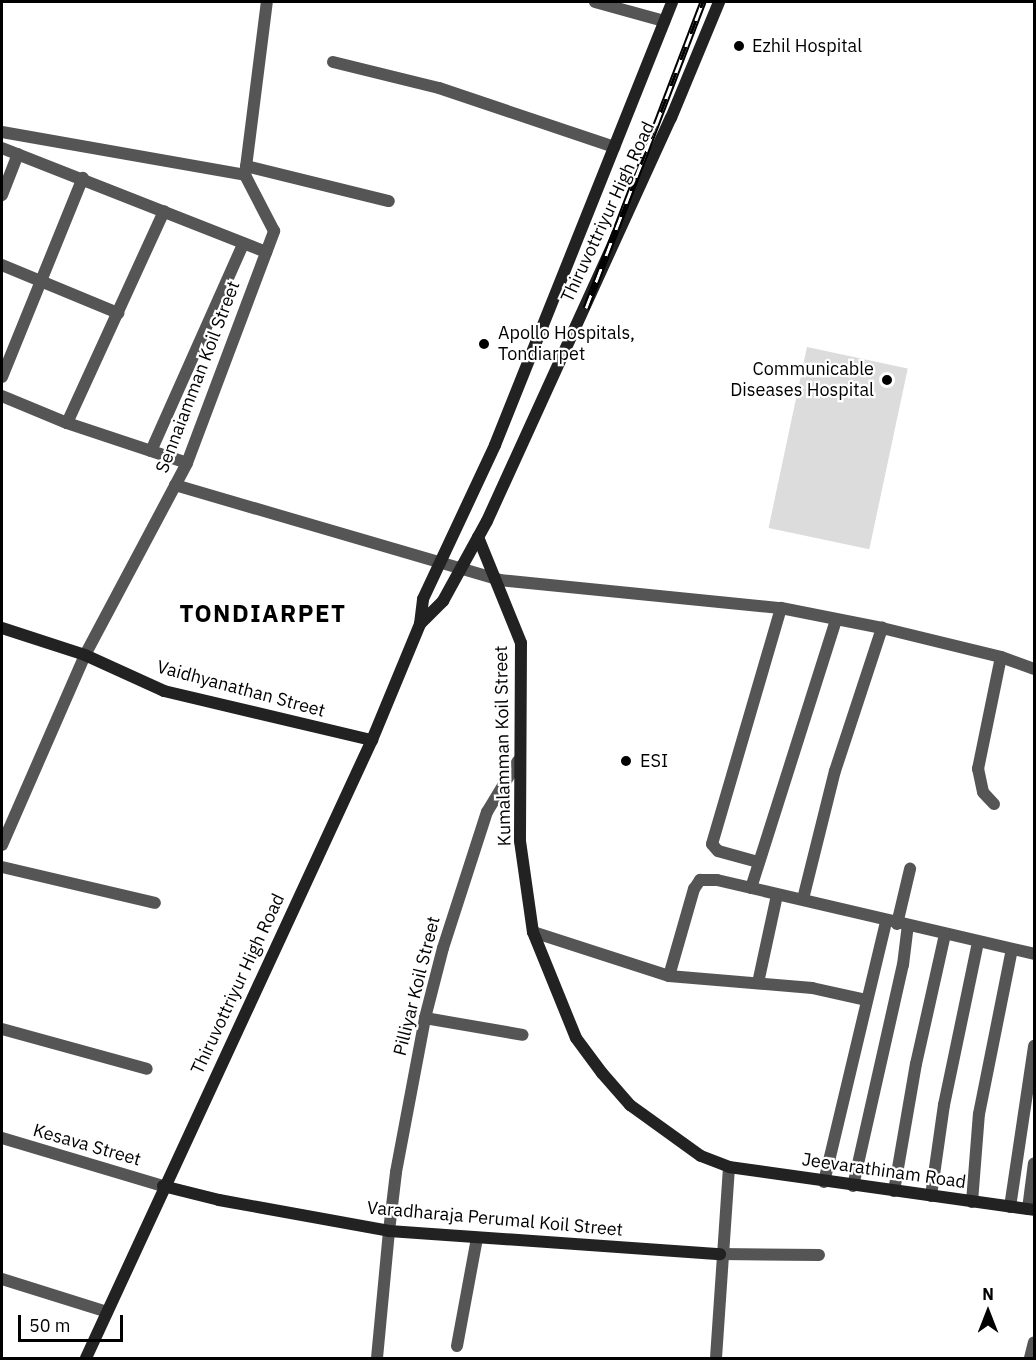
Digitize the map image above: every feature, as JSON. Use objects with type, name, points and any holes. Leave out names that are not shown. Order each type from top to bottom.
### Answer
[{"type":"main road","name":"Thiruvottriyur High Road","points":[[86,1359],[163,1186],[372,740],[420,624],[423,600],[495,445],[672,2]]},
{"type":"main road","name":"Thiruvottriyur High Road","points":[[420,624],[443,601],[478,537],[671,118],[719,2]]},
{"type":"main road","name":"Kumalamman Koil Street","points":[[478,537],[498,580],[521,643],[518,761],[520,842],[533,932],[576,1038],[602,1073],[630,1105],[700,1156],[729,1167]]},
{"type":"main road","name":"Vaidhyanathan Street","points":[[2,628],[85,655],[164,691],[372,740]]},
{"type":"main road","name":"Jeevarathinam Road","points":[[729,1167],[1031,1209]]},
{"type":"main road","name":"Varadharaja Perumal Koil Street","points":[[163,1186],[219,1200],[389,1231],[720,1254]]},
{"type":"street","points":[[246,171],[267,2]]},
{"type":"street","points":[[595,2],[664,21]]},
{"type":"street","points":[[333,62],[439,88],[614,147]]},
{"type":"street","points":[[2,132],[246,171],[389,201]]},
{"type":"street","points":[[2,148],[266,252]]},
{"type":"street","points":[[2,195],[18,154]]},
{"type":"street","name":"Sennaiamman Koil Street","points":[[2,845],[85,655],[187,463],[274,231],[246,171]]},
{"type":"street","points":[[2,377],[83,178]]},
{"type":"street","points":[[67,423],[164,211]]},
{"type":"street","points":[[151,451],[243,244]]},
{"type":"street","points":[[2,265],[118,313]]},
{"type":"street","points":[[2,396],[67,423],[187,463]]},
{"type":"street","points":[[175,485],[460,571],[498,580],[781,608],[882,628],[1001,657],[1035,669]]},
{"type":"street","points":[[758,862],[718,851],[712,844],[781,608]]},
{"type":"street","points":[[751,888],[815,696],[836,620]]},
{"type":"street","points":[[803,899],[835,771],[882,628]]},
{"type":"street","points":[[994,804],[984,792],[978,769],[1001,657]]},
{"type":"street","name":"Pilliyar Koil Street","points":[[377,1359],[396,1172],[425,1018],[463,880],[487,812],[518,761]]},
{"type":"street","points":[[2,867],[155,903]]},
{"type":"street","points":[[853,1186],[897,924],[910,869]]},
{"type":"street","points":[[669,976],[694,889],[700,880],[803,899],[897,924],[1035,954]]},
{"type":"street","points":[[758,983],[777,895]]},
{"type":"street","points":[[824,1182],[866,1000],[897,924]]},
{"type":"street","points":[[533,932],[669,976],[812,988],[866,1000]]},
{"type":"street","points":[[894,1191],[916,1064],[945,934]]},
{"type":"street","points":[[931,1196],[944,1105],[978,942]]},
{"type":"street","points":[[972,1202],[979,1114],[1012,949]]},
{"type":"street","points":[[425,1018],[522,1035]]},
{"type":"street","points":[[2,1029],[147,1069]]},
{"type":"street","points":[[1010,1207],[1035,1046]]},
{"type":"street","name":"Kesava Street","points":[[2,1138],[163,1186]]},
{"type":"street","points":[[1031,1209],[1035,1163]]},
{"type":"street","points":[[716,1359],[720,1254],[729,1167]]},
{"type":"street","points":[[457,1346],[477,1238]]},
{"type":"street","points":[[720,1254],[819,1255]]},
{"type":"street","points":[[2,1279],[107,1312]]},
{"type":"street","points":[[1030,1359],[1035,1342]]},
{"type":"shaded area","points":[[807,347],[908,368],[869,549],[769,528]]},
{"type":"railway","points":[[586,308],[703,2]]},
{"type":"place","name":"Ezhil Hospital","points":[[739,46]]},
{"type":"place","name":"Apollo Hospitals, Tondiarpet","points":[[484,344]]},
{"type":"place","name":"Communicable Diseases Hospital","points":[[887,380]]},
{"type":"place","name":"ESI","points":[[626,761]]},
{"type":"district","name":"TONDIARPET","points":[[263,614]]}]
